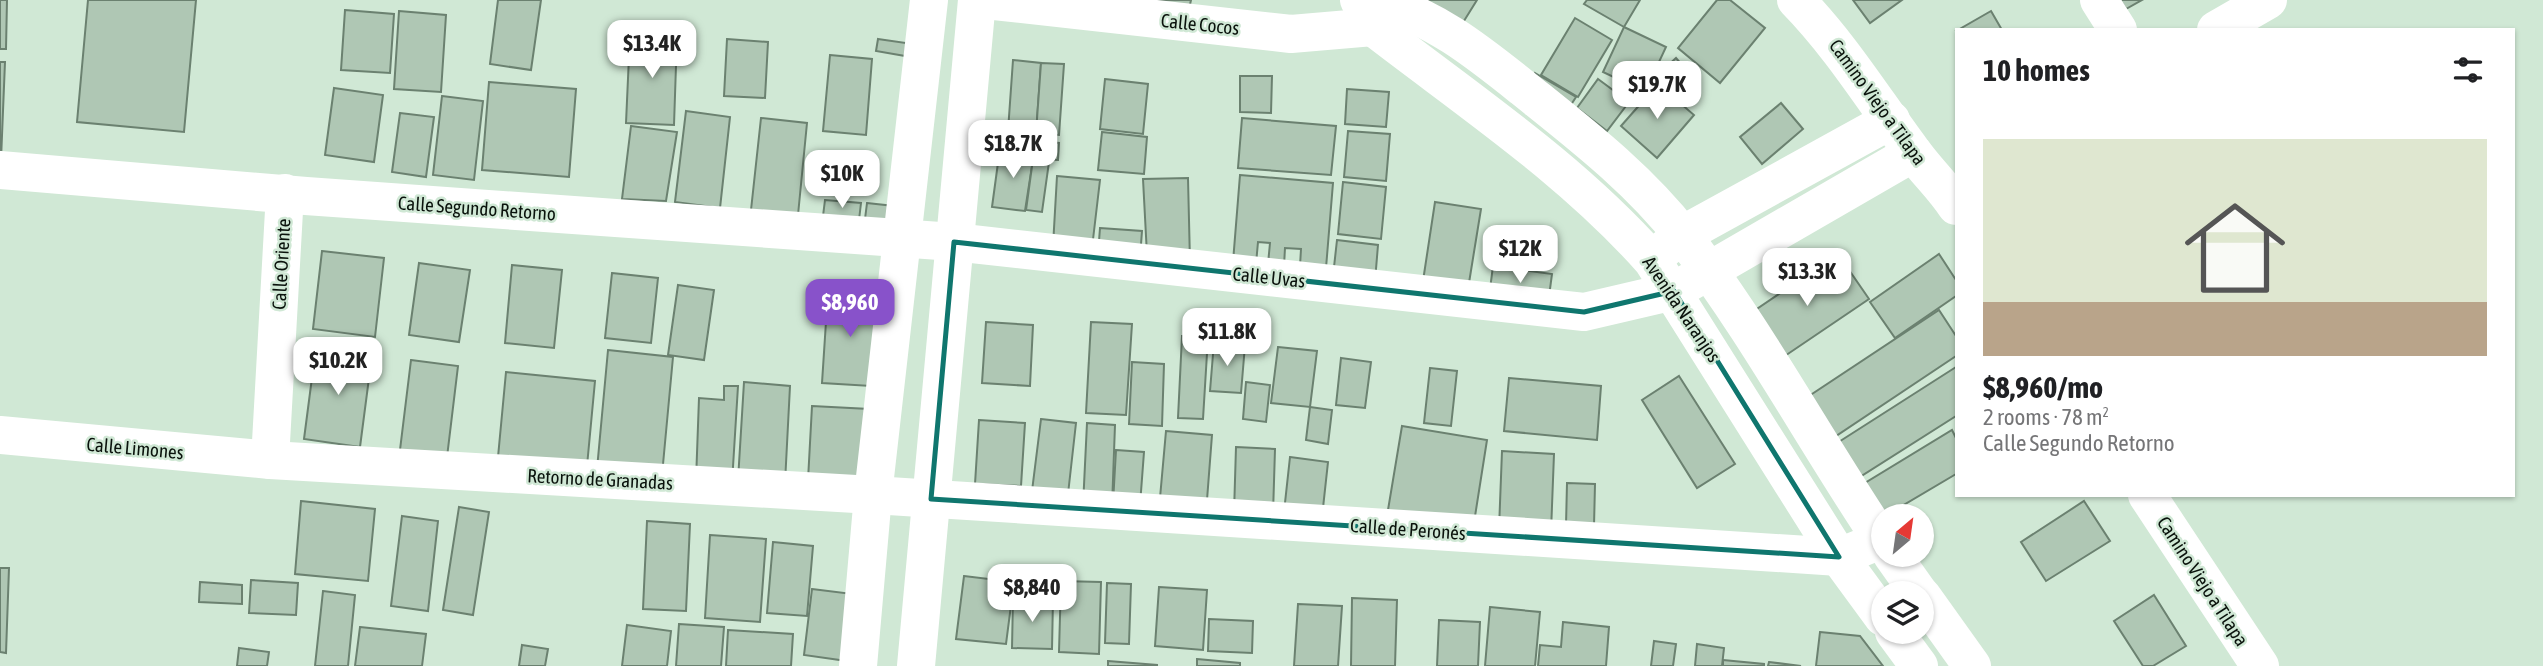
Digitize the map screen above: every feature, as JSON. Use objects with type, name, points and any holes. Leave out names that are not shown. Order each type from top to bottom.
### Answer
[{"type":"street","points":[[858,666],[873,495],[929,0]]},
{"type":"street","points":[[916,666],[977,0]]},
{"type":"street","name":"Calle Cocos","points":[[985,0],[1291,34],[1375,8]]},
{"type":"street","name":"Camino Viejo a Tilapa","points":[[1796,0],[1826,31],[1913,153],[1952,191]]},
{"type":"street","points":[[2099,0],[2117,28]]},
{"type":"street","points":[[2219,28],[2268,0]]},
{"type":"street","points":[[1375,8],[1463,40],[1605,154],[1682,234],[1871,524]]},
{"type":"street","name":"Avenida Naranjos","points":[[1375,8],[1557,165],[1620,223],[1652,260],[1839,557],[1871,601]]},
{"type":"street","points":[[1584,312],[1682,234],[1891,120]]},
{"type":"street","name":"Calle Uvas","points":[[954,242],[1584,312],[1674,291],[1913,153]]},
{"type":"street","name":"Calle Segundo Retorno","points":[[0,170],[954,242]]},
{"type":"street","name":"Calle Oriente","points":[[270,460],[285,193]]},
{"type":"street","name":"Calle Limones","points":[[0,435],[270,460]]},
{"type":"street","name":"Retorno de Granadas","points":[[270,460],[931,499]]},
{"type":"street","name":"Camino Viejo a Tilapa","points":[[2148,497],[2260,666]]},
{"type":"street","name":"Calle de Peronés","points":[[931,499],[1839,557],[1871,549]]},
{"type":"street","points":[[1934,614],[1972,666]]},
{"type":"street","points":[[1903,644],[1919,666]]},
{"type":"highlighted area","points":[[954,242],[1584,312],[1674,291],[1839,557],[931,499]]},
{"type":"building","points":[[0,0],[7,0],[6,49],[0,49]]},
{"type":"building","points":[[88,0],[196,0],[184,132],[77,122]]},
{"type":"building","points":[[498,0],[541,0],[531,70],[490,64]]},
{"type":"building","points":[[1154,0],[1191,0],[1189,9]]},
{"type":"building","points":[[1411,0],[1477,0],[1459,29]]},
{"type":"building","points":[[1587,0],[1640,0],[1624,27],[1584,4]]},
{"type":"building","points":[[1717,0],[1730,0],[1765,28],[1720,83],[1678,48]]},
{"type":"building","points":[[1853,0],[1902,0],[1870,23]]},
{"type":"building","points":[[2120,0],[2142,0],[2126,9]]},
{"type":"building","points":[[345,10],[394,14],[390,73],[341,70]]},
{"type":"building","points":[[399,11],[446,15],[441,92],[394,89]]},
{"type":"building","points":[[1991,11],[2001,28],[1961,28]]},
{"type":"building","points":[[1575,18],[1612,40],[1578,97],[1541,75]]},
{"type":"building","points":[[1624,27],[1666,47],[1645,92],[1603,72]]},
{"type":"building","points":[[630,34],[677,36],[674,125],[626,123]]},
{"type":"building","points":[[727,39],[768,42],[765,98],[724,96]]},
{"type":"building","points":[[878,39],[913,44],[911,57],[876,51]]},
{"type":"building","points":[[830,55],[872,59],[866,135],[823,131]]},
{"type":"building","points":[[1676,58],[1693,78],[1682,88],[1664,69]]},
{"type":"building","points":[[1013,60],[1041,63],[1036,133],[1008,131]]},
{"type":"building","points":[[0,62],[5,62],[1,160],[0,160]]},
{"type":"building","points":[[1041,63],[1064,64],[1059,135],[1036,133]]},
{"type":"building","points":[[1535,73],[1576,97],[1563,117],[1528,87]]},
{"type":"building","points":[[1240,76],[1272,76],[1271,113],[1240,112]]},
{"type":"building","points":[[1105,79],[1148,84],[1143,134],[1100,129]]},
{"type":"building","points":[[1598,79],[1629,102],[1607,131],[1577,108]]},
{"type":"building","points":[[489,82],[576,89],[569,177],[482,170]]},
{"type":"building","points":[[1658,84],[1694,115],[1657,158],[1621,126]]},
{"type":"building","points":[[334,88],[383,95],[374,162],[325,155]]},
{"type":"building","points":[[1347,89],[1389,92],[1386,127],[1345,124]]},
{"type":"building","points":[[442,96],[483,101],[474,180],[433,175]]},
{"type":"building","points":[[1781,103],[1803,129],[1762,164],[1740,137]]},
{"type":"building","points":[[686,111],[730,117],[720,208],[675,202]]},
{"type":"building","points":[[400,113],[434,117],[426,177],[392,172]]},
{"type":"building","points":[[761,118],[807,123],[798,215],[751,210]]},
{"type":"building","points":[[1242,118],[1336,126],[1331,175],[1238,168]]},
{"type":"building","points":[[631,126],[677,132],[666,201],[622,199]]},
{"type":"building","points":[[1348,131],[1390,134],[1386,181],[1344,177]]},
{"type":"building","points":[[1102,132],[1147,137],[1144,174],[1098,170]]},
{"type":"building","points":[[1036,141],[1059,143],[1058,160],[1035,159]]},
{"type":"building","points":[[1000,148],[1034,153],[1025,211],[992,207]]},
{"type":"building","points":[[1033,159],[1049,162],[1042,212],[1026,210]]},
{"type":"building","points":[[1240,175],[1333,183],[1326,268],[1300,266],[1301,249],[1285,248],[1284,266],[1268,264],[1270,243],[1258,242],[1256,264],[1233,262]]},
{"type":"building","points":[[1057,176],[1100,180],[1092,248],[1053,246]]},
{"type":"building","points":[[1188,178],[1190,262],[1147,255],[1143,179]]},
{"type":"building","points":[[1343,182],[1386,187],[1381,239],[1338,234]]},
{"type":"building","points":[[825,200],[861,203],[859,220],[823,216]]},
{"type":"building","points":[[1435,202],[1481,209],[1468,289],[1423,281]]},
{"type":"building","points":[[867,203],[903,207],[901,223],[865,219]]},
{"type":"building","points":[[1100,228],[1142,231],[1140,258],[1098,254]]},
{"type":"building","points":[[1337,240],[1378,245],[1375,281],[1333,276]]},
{"type":"building","points":[[322,251],[384,258],[375,337],[313,329]]},
{"type":"building","points":[[1838,254],[1869,299],[1776,362],[1745,317]]},
{"type":"building","points":[[1939,254],[1955,278],[1955,297],[1895,338],[1870,302]]},
{"type":"building","points":[[419,263],[470,270],[459,342],[409,335]]},
{"type":"building","points":[[512,265],[562,270],[554,348],[505,343]]},
{"type":"building","points":[[1493,266],[1552,274],[1548,304],[1489,297]]},
{"type":"building","points":[[612,273],[658,278],[651,343],[605,338]]},
{"type":"building","points":[[678,285],[714,290],[704,360],[668,355]]},
{"type":"building","points":[[828,291],[877,294],[871,386],[822,383]]},
{"type":"building","points":[[1939,310],[1955,334],[1955,357],[1833,438],[1806,398]]},
{"type":"building","points":[[986,322],[1033,325],[1030,386],[982,383]]},
{"type":"building","points":[[1091,322],[1132,324],[1126,415],[1086,413]]},
{"type":"building","points":[[1182,336],[1208,337],[1203,419],[1178,418]]},
{"type":"building","points":[[1214,342],[1245,345],[1241,393],[1210,391]]},
{"type":"building","points":[[316,347],[372,355],[360,447],[304,439]]},
{"type":"building","points":[[1278,347],[1317,351],[1310,407],[1271,403]]},
{"type":"building","points":[[608,350],[673,357],[662,475],[597,469]]},
{"type":"building","points":[[1341,358],[1371,362],[1365,408],[1336,405]]},
{"type":"building","points":[[411,360],[458,366],[447,457],[400,450]]},
{"type":"building","points":[[1132,362],[1164,364],[1162,426],[1129,424]]},
{"type":"building","points":[[1430,368],[1457,371],[1451,426],[1424,423]]},
{"type":"building","points":[[1955,368],[1955,417],[1855,480],[1834,445]]},
{"type":"building","points":[[506,372],[595,381],[587,466],[498,457]]},
{"type":"building","points":[[1679,376],[1735,464],[1697,488],[1642,400]]},
{"type":"building","points":[[1509,378],[1601,386],[1597,440],[1504,431]]},
{"type":"building","points":[[744,382],[790,386],[785,483],[738,480]]},
{"type":"building","points":[[1246,382],[1270,385],[1266,422],[1243,419]]},
{"type":"building","points":[[724,386],[738,386],[732,483],[696,481],[699,398],[724,400]]},
{"type":"building","points":[[812,406],[869,409],[865,483],[808,480]]},
{"type":"building","points":[[1310,407],[1332,410],[1328,444],[1306,440]]},
{"type":"building","points":[[1041,419],[1076,423],[1067,503],[1031,499]]},
{"type":"building","points":[[979,420],[1025,423],[1021,486],[975,484]]},
{"type":"building","points":[[1087,423],[1115,425],[1112,507],[1083,506]]},
{"type":"building","points":[[1402,426],[1487,440],[1473,529],[1387,516]]},
{"type":"building","points":[[1952,430],[1955,436],[1955,475],[1905,504],[1875,504],[1860,486]]},
{"type":"building","points":[[1166,431],[1212,435],[1206,513],[1159,509]]},
{"type":"building","points":[[1236,447],[1275,449],[1273,514],[1234,513]]},
{"type":"building","points":[[1116,450],[1144,452],[1140,505],[1113,503]]},
{"type":"building","points":[[1502,451],[1554,454],[1551,532],[1499,529]]},
{"type":"building","points":[[1290,457],[1328,462],[1322,517],[1284,512]]},
{"type":"building","points":[[1567,483],[1595,484],[1594,526],[1566,525]]},
{"type":"building","points":[[301,501],[375,509],[368,581],[295,574]]},
{"type":"building","points":[[2084,501],[2110,541],[2046,581],[2021,542]]},
{"type":"building","points":[[459,507],[489,512],[473,615],[443,610]]},
{"type":"building","points":[[402,516],[438,521],[428,611],[391,606]]},
{"type":"building","points":[[647,521],[690,524],[686,611],[643,609]]},
{"type":"building","points":[[710,535],[766,539],[760,622],[705,618]]},
{"type":"building","points":[[773,542],[813,546],[807,616],[767,613]]},
{"type":"building","points":[[0,568],[9,568],[6,653],[0,652]]},
{"type":"building","points":[[964,576],[1014,582],[1006,644],[956,639]]},
{"type":"building","points":[[251,580],[298,583],[296,615],[249,613]]},
{"type":"building","points":[[1061,581],[1101,582],[1099,654],[1059,652]]},
{"type":"building","points":[[200,582],[242,585],[242,604],[199,602]]},
{"type":"building","points":[[1107,583],[1131,584],[1129,644],[1105,643]]},
{"type":"building","points":[[1159,587],[1207,590],[1203,650],[1155,646]]},
{"type":"building","points":[[812,589],[861,595],[854,662],[804,655]]},
{"type":"building","points":[[323,591],[355,595],[348,666],[315,666]]},
{"type":"building","points":[[2154,595],[2186,646],[2153,666],[2143,666],[2114,621]]},
{"type":"building","points":[[1013,598],[1053,599],[1052,649],[1012,648]]},
{"type":"building","points":[[1352,598],[1397,600],[1395,666],[1351,666]]},
{"type":"building","points":[[1298,604],[1342,606],[1338,666],[1294,666]]},
{"type":"building","points":[[1490,607],[1540,612],[1535,666],[1485,666]]},
{"type":"building","points":[[1209,619],[1253,621],[1252,653],[1208,651]]},
{"type":"building","points":[[1439,620],[1480,622],[1478,666],[1437,666]]},
{"type":"building","points":[[1563,622],[1609,627],[1606,666],[1538,666],[1540,645],[1561,647]]},
{"type":"building","points":[[679,624],[724,627],[721,666],[676,666]]},
{"type":"building","points":[[627,625],[671,631],[667,666],[622,666]]},
{"type":"building","points":[[360,627],[426,634],[422,666],[355,666]]},
{"type":"building","points":[[728,630],[793,634],[791,666],[726,666]]},
{"type":"building","points":[[1820,632],[1860,636],[1883,666],[1816,666]]},
{"type":"building","points":[[1654,641],[1676,644],[1673,666],[1651,666]]},
{"type":"building","points":[[1697,644],[1724,648],[1722,666],[1695,666]]},
{"type":"building","points":[[522,645],[548,649],[545,666],[519,666]]},
{"type":"building","points":[[239,648],[269,652],[267,666],[237,666]]},
{"type":"building","points":[[1197,659],[1240,663],[1240,666],[1197,666]]},
{"type":"building","points":[[1723,660],[1764,664],[1764,666],[1723,666]]},
{"type":"building","points":[[1108,661],[1157,665],[1157,666],[1108,666]]},
{"type":"building","points":[[1769,662],[1801,666],[1768,666]]}]
